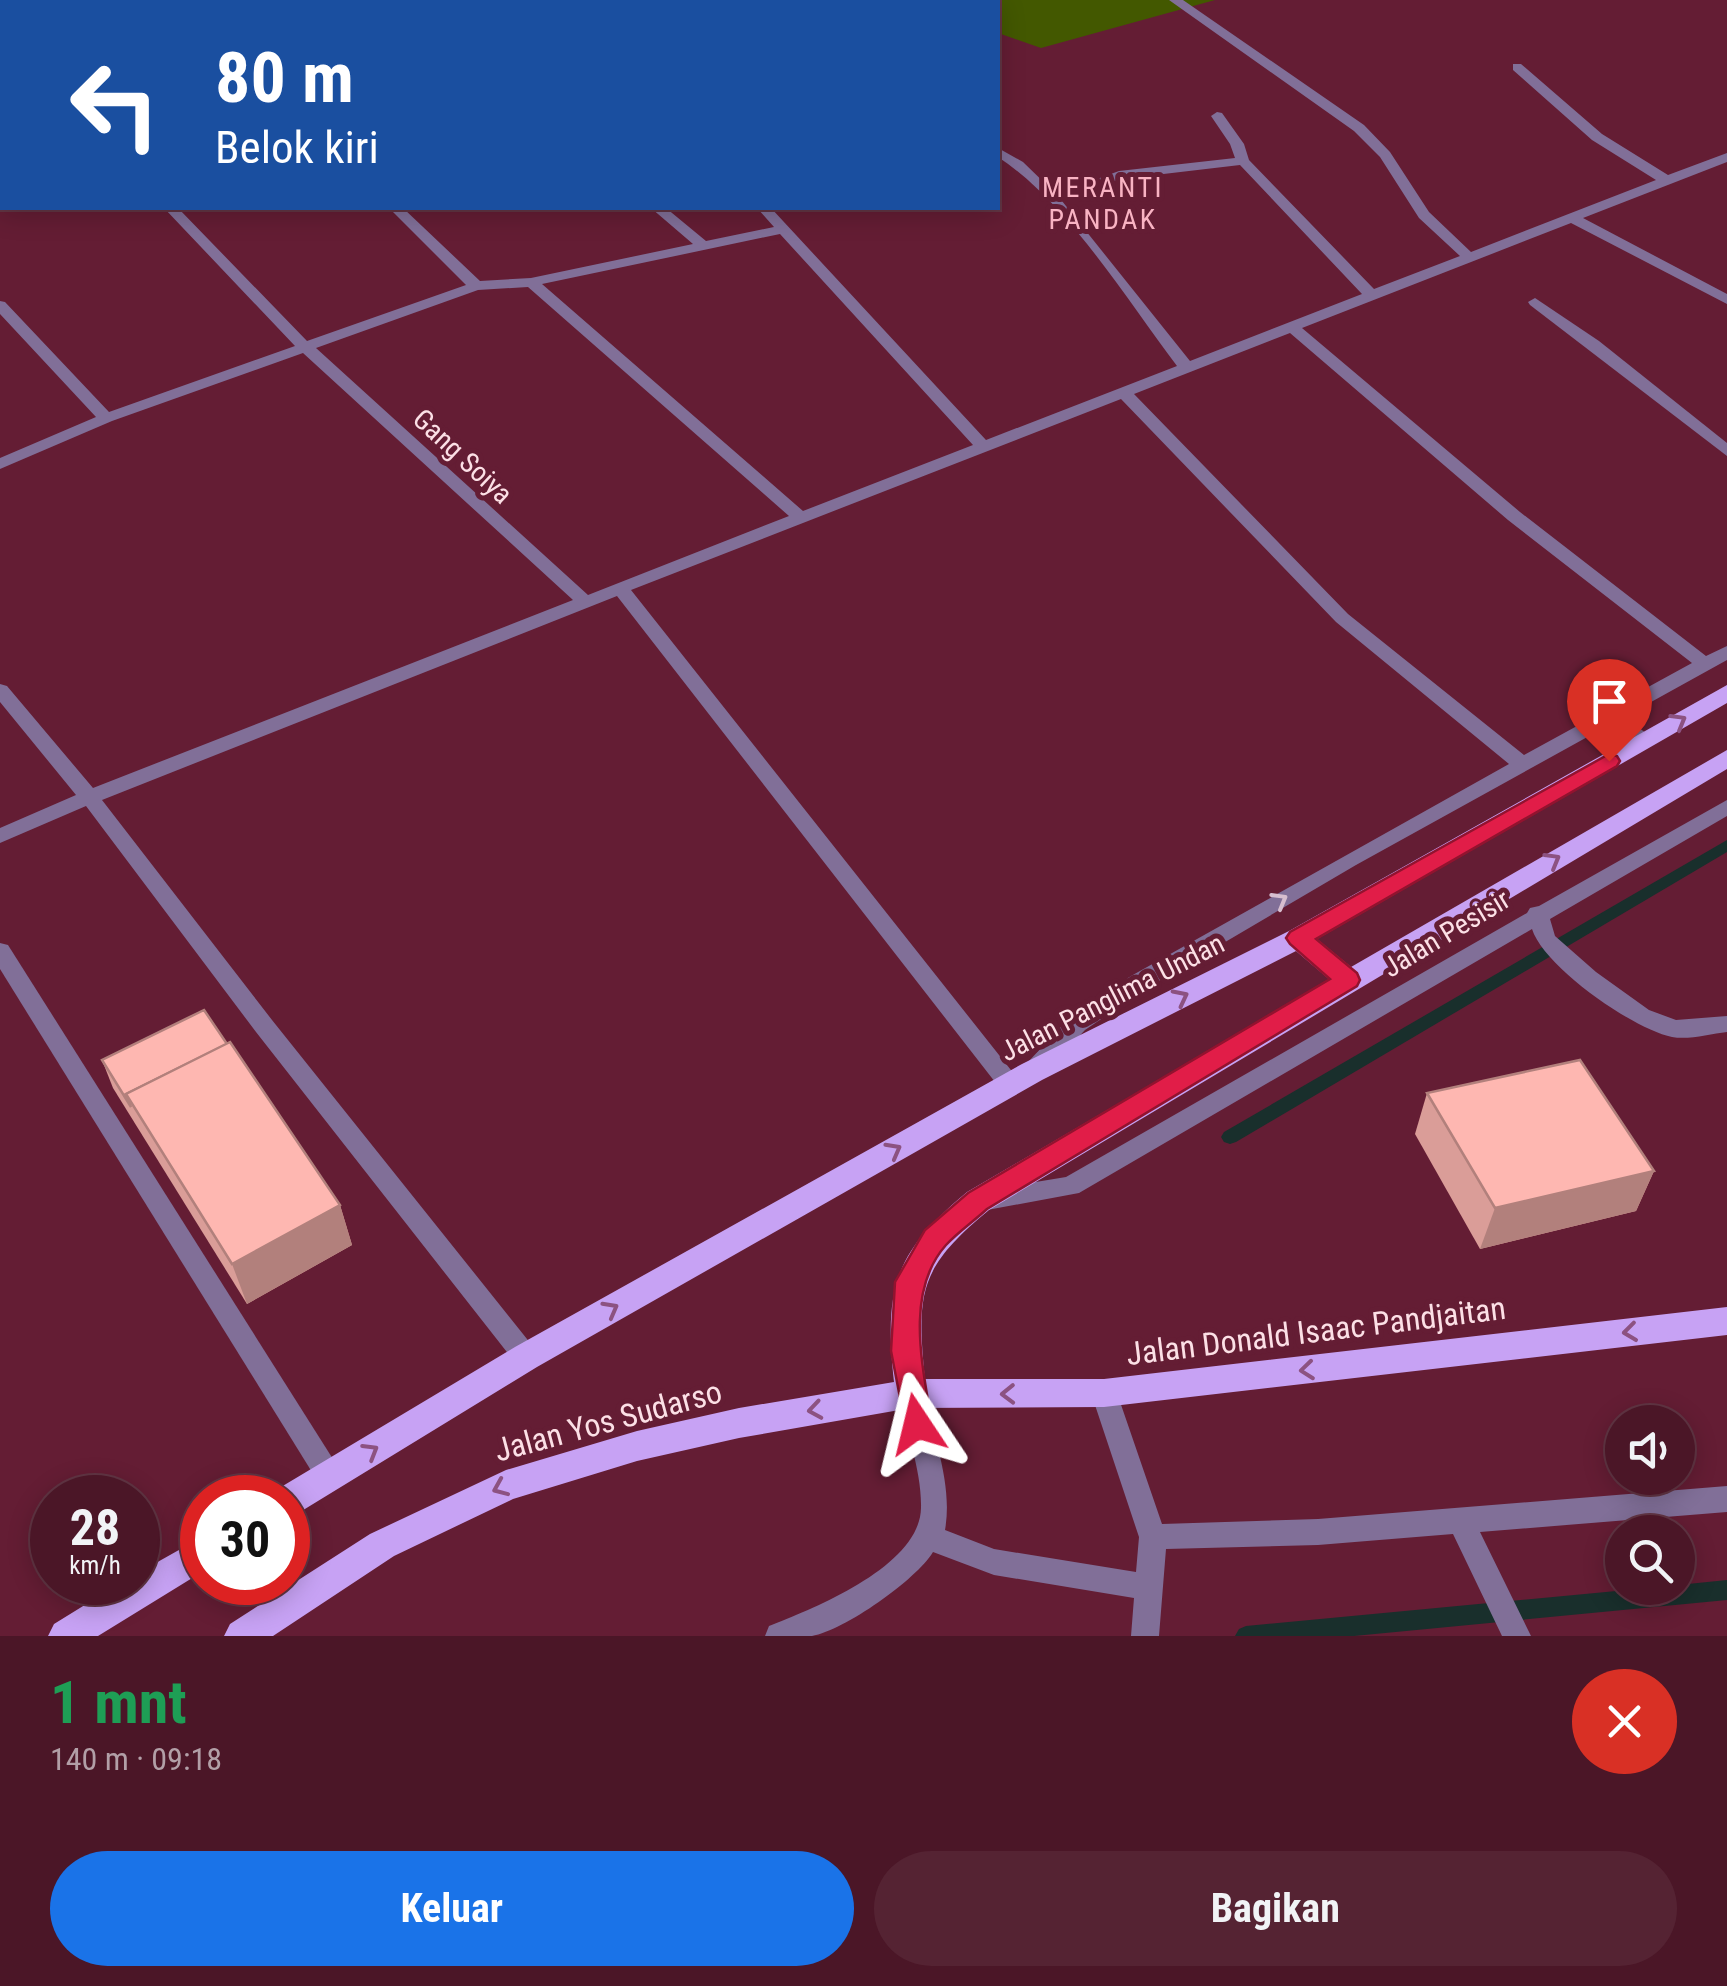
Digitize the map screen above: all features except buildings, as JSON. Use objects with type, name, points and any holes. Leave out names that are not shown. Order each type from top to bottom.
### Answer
[{"type":"main road","name":"Jalan Panglima Undan","points":[[526,1357],[1021,1078],[1298,938],[1727,694]]},
{"type":"main road","points":[[911,1394],[906,1351],[910,1282],[935,1238],[978,1201],[1727,758]]},
{"type":"main road","points":[[1298,938],[1348,980]]},
{"type":"main road","name":"Jalan Donald Isaac Pandjaitan","points":[[911,1394],[1104,1393],[1727,1321]]},
{"type":"main road","points":[[310,1488],[526,1357]]},
{"type":"main road","name":"Jalan Yos Sudarso","points":[[242,1636],[382,1544],[506,1484],[722,1426],[911,1394]]},
{"type":"main road","points":[[66,1636],[180,1566]]},
{"type":"street","points":[[1176,0],[1359,128],[1386,155],[1424,215],[1470,258]]},
{"type":"street","points":[[1516,67],[1597,137],[1668,181]]},
{"type":"street","points":[[1217,116],[1238,144],[1244,161],[1372,296]]},
{"type":"street","points":[[1000,153],[1054,199],[1187,368]]},
{"type":"street","points":[[1054,199],[1119,176],[1244,161]]},
{"type":"street","points":[[0,836],[89,797],[620,588],[1723,162]]},
{"type":"street","name":"Gang Soiya","points":[[174,210],[281,325],[585,602]]},
{"type":"street","points":[[398,210],[476,286]]},
{"type":"street","points":[[660,210],[704,246]]},
{"type":"street","points":[[766,210],[984,447]]},
{"type":"street","points":[[1574,218],[1727,300]]},
{"type":"street","points":[[0,464],[106,418],[476,286],[531,282],[782,229]]},
{"type":"street","points":[[531,282],[802,518]]},
{"type":"street","points":[[1535,302],[1727,451]]},
{"type":"street","points":[[0,305],[106,418]]},
{"type":"street","points":[[1292,327],[1514,516],[1697,658]]},
{"type":"street","points":[[1124,393],[1342,618],[1518,761]]},
{"type":"street","points":[[620,588],[1021,1078],[1078,1024],[1139,982],[1518,761],[1609,716],[1697,658],[1727,652]]},
{"type":"street","points":[[0,690],[89,797],[526,1357]]},
{"type":"street","points":[[1609,716],[1643,741]]},
{"type":"street","name":"Jalan Pesisir","points":[[978,1201],[1072,1186],[1537,913],[1727,807]]},
{"type":"street","points":[[1537,913],[1546,940],[1588,978],[1642,1016],[1675,1029],[1727,1024]]},
{"type":"street","points":[[0,951],[328,1476]]},
{"type":"street","points":[[1104,1393],[1152,1537],[1145,1631]]},
{"type":"street","points":[[779,1636],[808,1626],[888,1582],[918,1554],[936,1513],[911,1394]]},
{"type":"street","points":[[1152,1537],[1318,1532],[1727,1500]]},
{"type":"street","points":[[1460,1519],[1516,1633]]},
{"type":"street","points":[[926,1536],[994,1562],[1149,1587]]},
{"type":"green space","points":[[1000,0],[1215,0],[1041,48],[1000,34]]},
{"type":"waterway","points":[[1230,1137],[1727,845]]},
{"type":"waterway","points":[[1246,1636],[1727,1590]]},
{"type":"district","name":"MERANTI PANDAK","points":[[1103,203]]},
{"type":"route","points":[[917,1424],[906,1351],[910,1282],[935,1238],[978,1201],[1348,980],[1298,938],[1609,761]]}]
